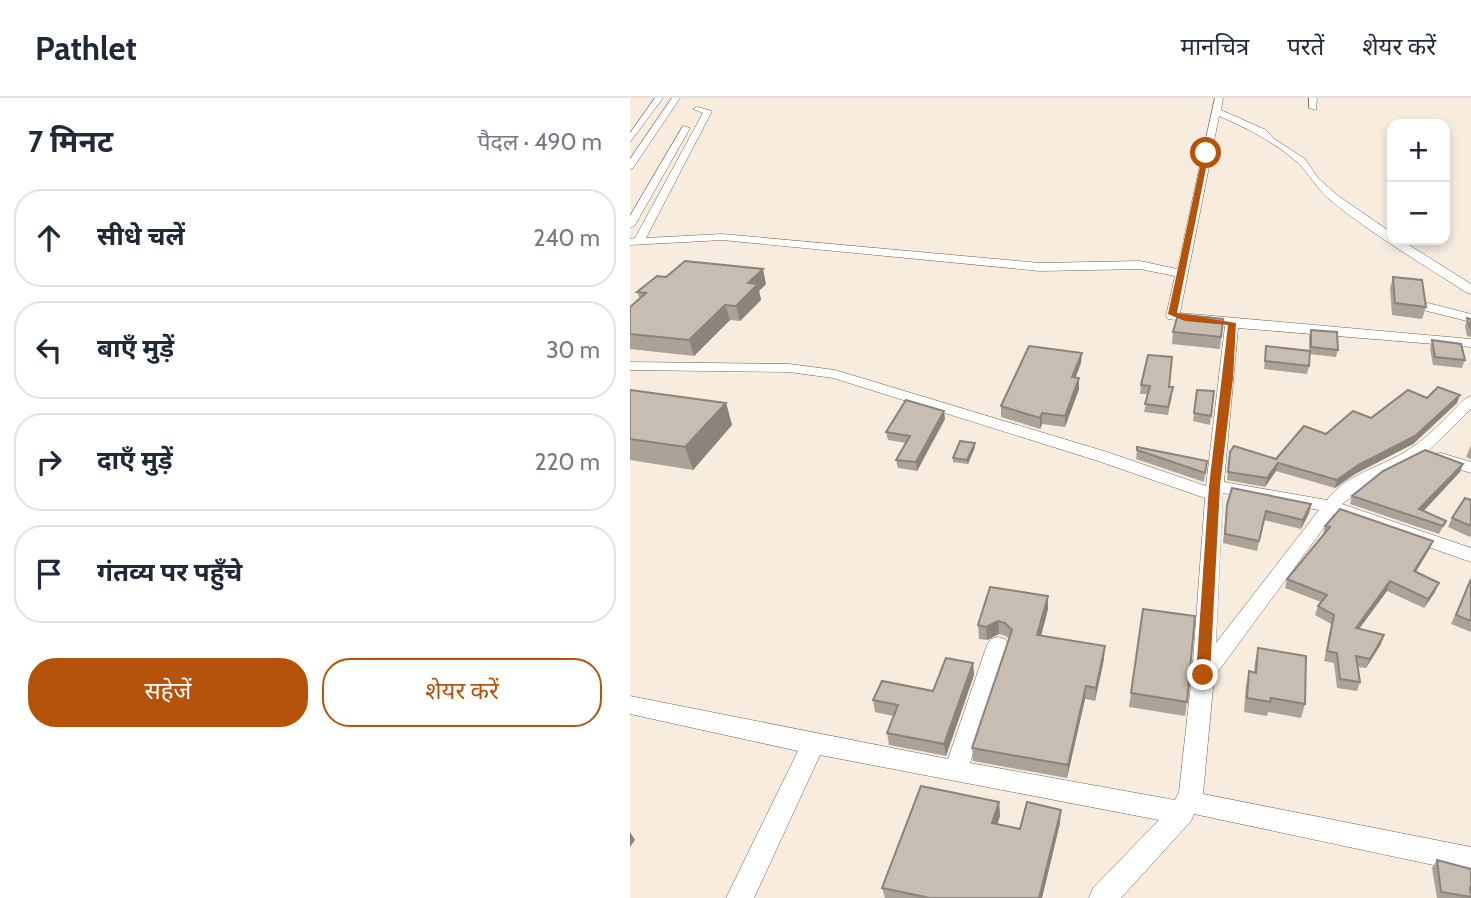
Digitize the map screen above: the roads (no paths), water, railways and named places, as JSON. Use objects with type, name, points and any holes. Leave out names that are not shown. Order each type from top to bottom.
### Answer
[{"type":"street","points":[[630,225],[704,98]]},
{"type":"street","points":[[1219,98],[1173,316],[1471,343]]},
{"type":"street","points":[[1313,98],[1313,108]]},
{"type":"street","points":[[630,139],[658,99],[675,99]]},
{"type":"street","points":[[630,166],[675,99]]},
{"type":"street","points":[[630,254],[708,111],[697,109]]},
{"type":"street","points":[[1216,111],[1263,132],[1270,140],[1302,161],[1315,180],[1333,197],[1387,235]]},
{"type":"street","points":[[635,241],[735,238],[1040,267],[1140,265],[1180,273]]},
{"type":"street","points":[[1402,245],[1471,290]]},
{"type":"street","points":[[1428,307],[1471,318]]},
{"type":"street","points":[[1103,898],[1185,808],[1203,675],[1214,490],[1232,323]]},
{"type":"street","points":[[630,366],[789,368],[835,374],[1214,490],[1330,506],[1471,555]]},
{"type":"street","points":[[1203,675],[1240,630],[1330,506],[1373,473],[1421,449],[1471,401]]},
{"type":"street","points":[[1421,449],[1471,468]]},
{"type":"street","points":[[956,770],[998,645]]},
{"type":"street","points":[[630,705],[813,744],[1471,860]]},
{"type":"street","points":[[740,898],[813,744]]}]
